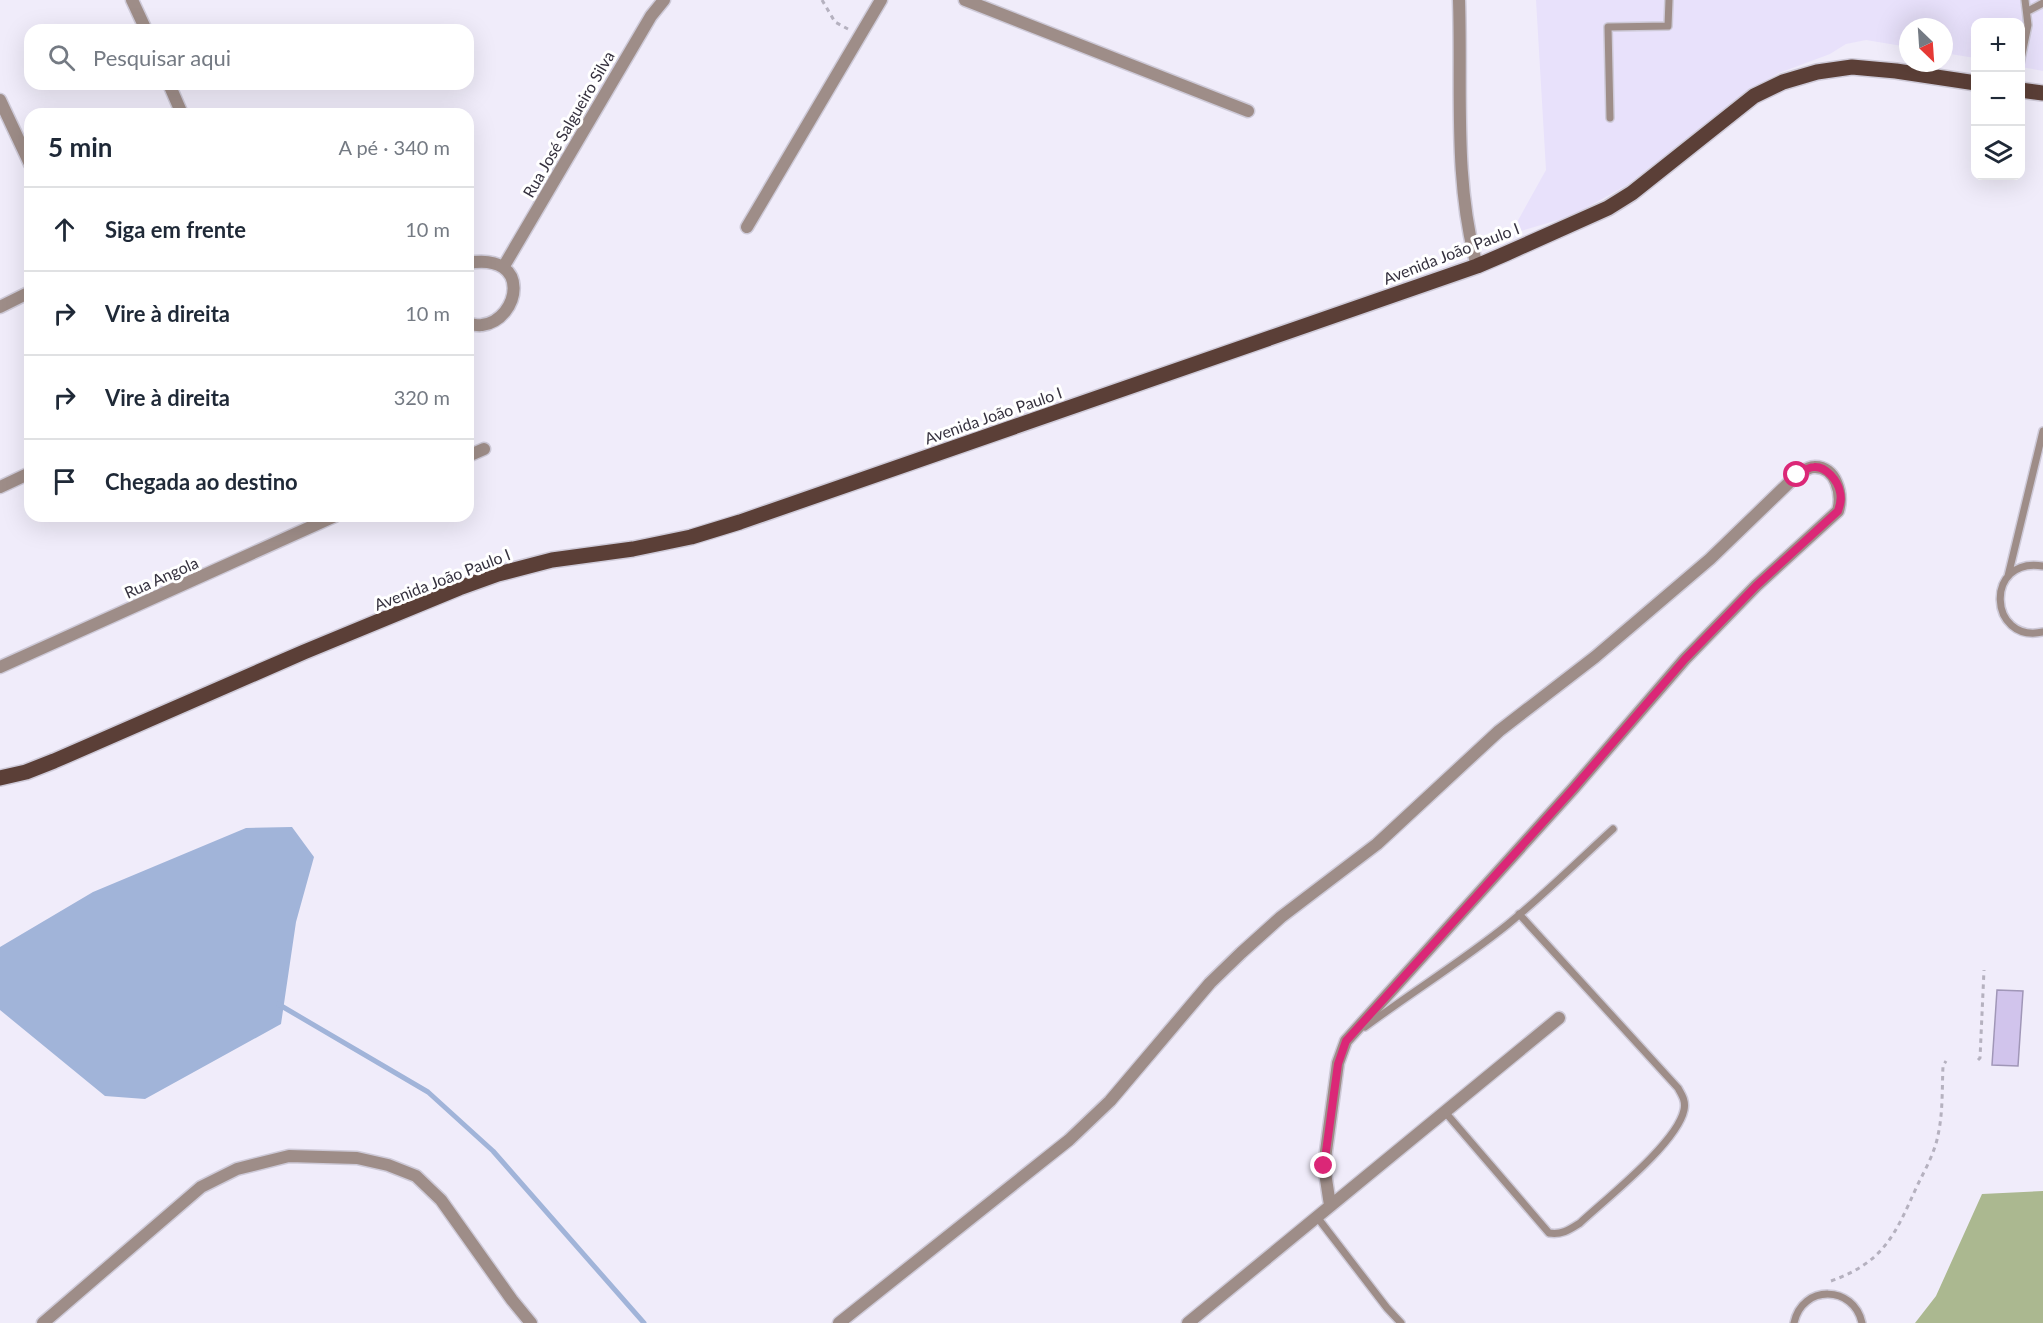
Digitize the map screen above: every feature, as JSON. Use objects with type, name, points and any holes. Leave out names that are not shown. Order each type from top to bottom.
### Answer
[{"type":"main road","name":"Avenida João Paulo I","points":[[0,778],[26,772],[304,652],[498,574],[552,560],[633,549],[691,537],[740,522],[1477,266],[1608,208],[1632,193],[1754,96],[1783,82],[1817,72],[1852,67],[1896,70],[1971,82]]},
{"type":"main road","points":[[2025,91],[2043,93]]},
{"type":"street","points":[[132,0],[143,24]]},
{"type":"street","name":"Rua José Salgueiro Silva","points":[[504,266],[651,16],[664,0]]},
{"type":"street","points":[[747,227],[881,0]]},
{"type":"street","points":[[965,0],[1248,111]]},
{"type":"street","points":[[1459,0],[1460,159],[1464,203],[1477,266]]},
{"type":"street","points":[[172,90],[179,108]]},
{"type":"street","points":[[0,100],[24,151]]},
{"type":"street","points":[[474,262],[491,261],[504,266],[512,276],[514,290],[509,307],[497,320],[482,326],[474,325]]},
{"type":"street","points":[[0,307],[24,295]]},
{"type":"street","points":[[474,453],[484,448]]},
{"type":"street","points":[[839,1323],[1069,1140],[1110,1101],[1210,983],[1281,917],[1377,844],[1499,730],[1595,657],[1710,559],[1797,475],[1811,467],[1822,468],[1831,475],[1840,490],[1841,500],[1838,511],[1756,586],[1685,659],[1573,789],[1346,1041],[1338,1064],[1324,1166],[1330,1206]]},
{"type":"street","points":[[0,487],[24,476]]},
{"type":"street","name":"Rua Angola","points":[[0,667],[322,522]]},
{"type":"street","points":[[1188,1323],[1559,1018]]},
{"type":"street","points":[[43,1323],[201,1187],[237,1169],[289,1156],[357,1158],[388,1165],[416,1176],[441,1200],[531,1323]]},
{"type":"lane","points":[[1610,118],[1608,27],[1668,26],[1669,0]]},
{"type":"lane","points":[[2025,0],[2028,11],[2025,39]]},
{"type":"lane","points":[[2028,11],[2043,3]]},
{"type":"lane","points":[[2043,431],[2008,576],[2000,593],[2000,603],[2007,621],[2023,632],[2033,634],[2043,632]]},
{"type":"lane","points":[[2008,576],[2025,566],[2043,566]]},
{"type":"lane","points":[[1346,1041],[1421,986],[1455,965],[1519,914],[1613,829]]},
{"type":"lane","points":[[1445,1112],[1549,1233],[1558,1234],[1580,1223],[1666,1143],[1684,1111],[1685,1101],[1678,1088],[1519,914]]},
{"type":"lane","points":[[1317,1217],[1401,1323]]},
{"type":"lane","points":[[1794,1323],[1800,1308],[1807,1301],[1826,1294],[1845,1298],[1853,1303],[1859,1311],[1862,1323]]},
{"type":"path","points":[[822,0],[835,21],[859,36]]},
{"type":"path","points":[[1978,1060],[1980,1058],[1983,970]]},
{"type":"path","points":[[1827,1283],[1869,1263],[1882,1251],[1897,1230],[1938,1135],[1943,1066],[1946,1061]]},
{"type":"shaded area","points":[[1536,0],[2043,0],[2043,71],[2025,68],[2025,18],[1971,18],[1971,57],[1953,54],[1953,18],[1899,18],[1899,46],[1866,40],[1846,44],[1830,54],[1779,73],[1748,91],[1627,185],[1572,216],[1517,232],[1516,224],[1546,170]]},
{"type":"green space","points":[[2043,1191],[2043,1323],[1915,1323],[1936,1296],[1982,1194]]},
{"type":"water","points":[[292,827],[314,857],[296,922],[281,1024],[145,1099],[105,1096],[0,1010],[0,947],[93,892],[246,828]]},
{"type":"building","points":[[1997,990],[2023,991],[2018,1066],[1992,1065]]},
{"type":"waterway","points":[[278,1004],[428,1092],[493,1151],[644,1323]]},
{"type":"route","points":[[1324,1166],[1338,1064],[1346,1041],[1573,789],[1685,659],[1756,586],[1838,511],[1841,500],[1840,490],[1831,475],[1822,468],[1811,467],[1797,475]]}]
